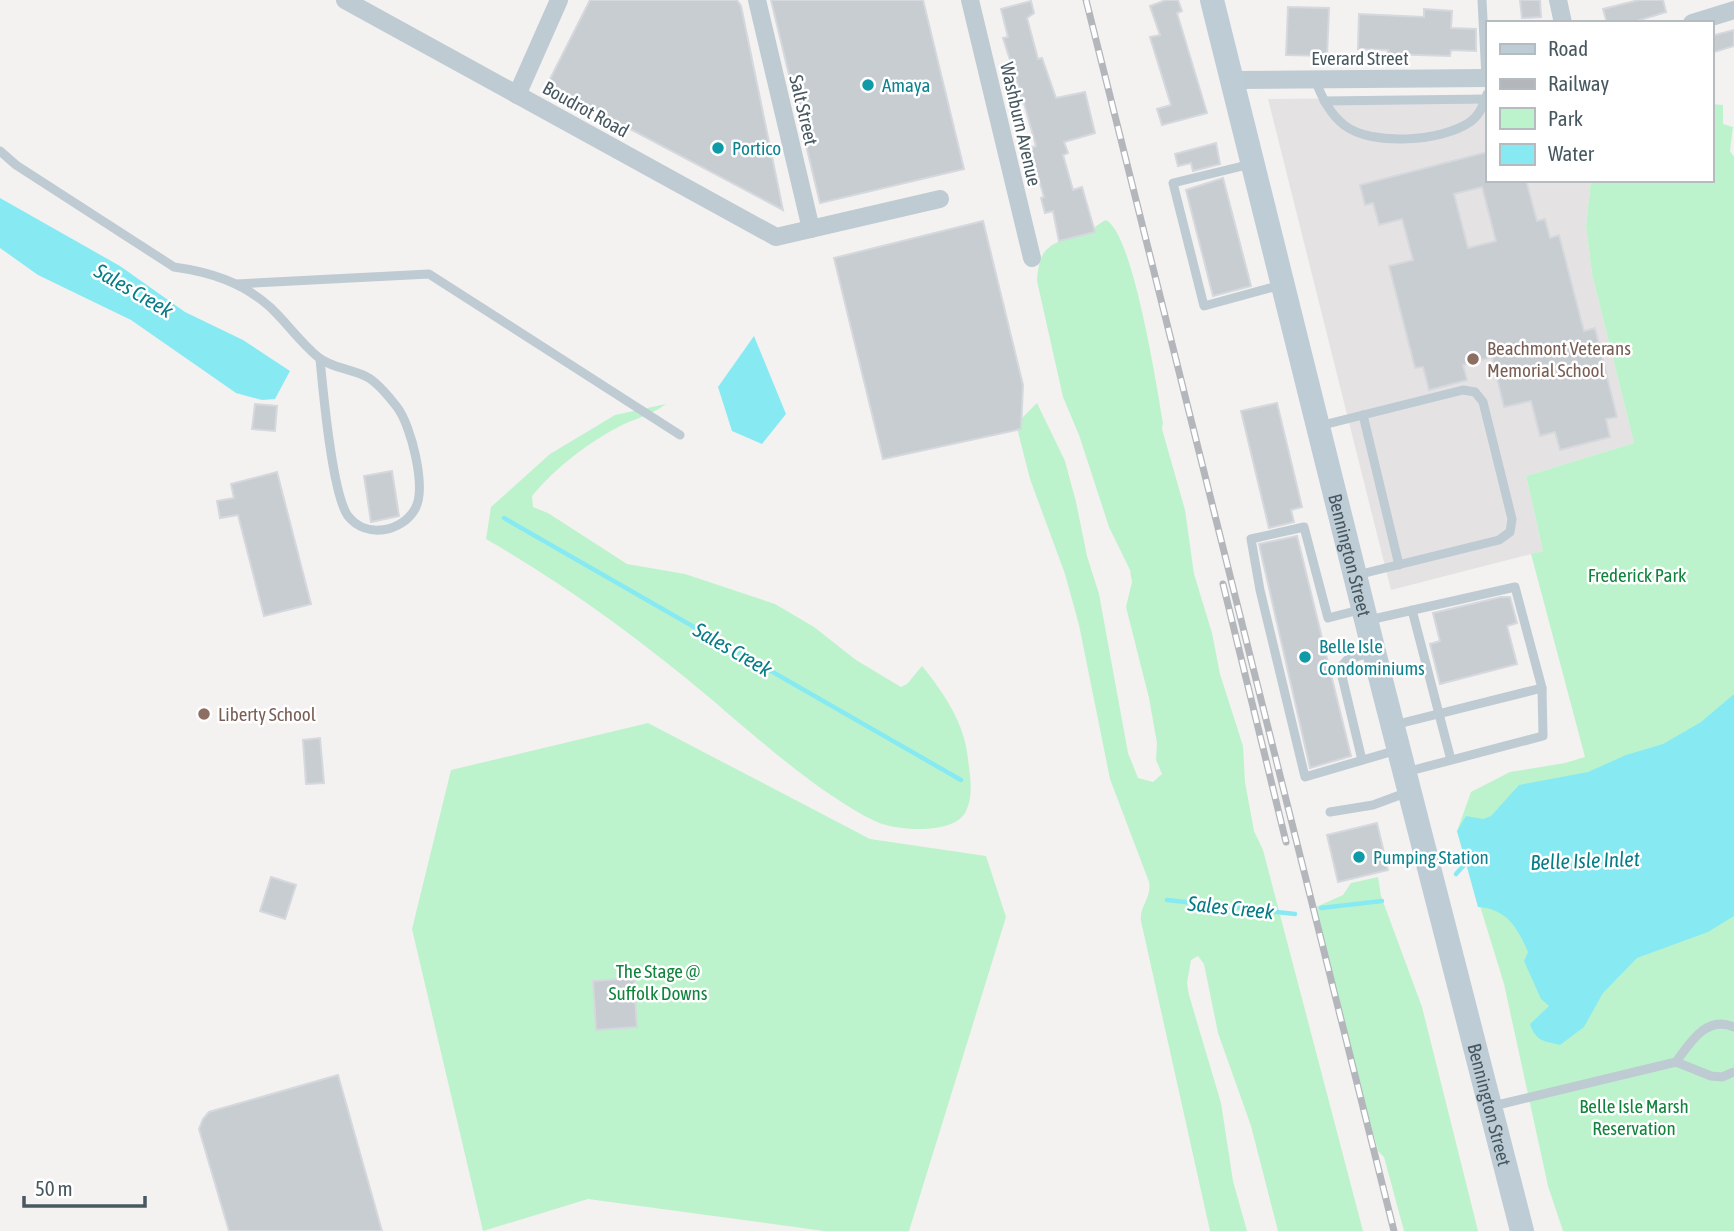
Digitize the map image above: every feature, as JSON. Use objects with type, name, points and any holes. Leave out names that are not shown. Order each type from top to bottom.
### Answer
[{"type":"main road","name":"Bennington Street","points":[[1212,0],[1401,760],[1522,1231]]},
{"type":"street","name":"Boudrot Road","points":[[345,0],[776,237],[940,199]]},
{"type":"street","points":[[517,95],[559,0]]},
{"type":"street","name":"Salt Street","points":[[757,0],[811,229]]},
{"type":"street","name":"Washburn Avenue","points":[[970,0],[1032,258]]},
{"type":"street","points":[[1558,0],[1563,21]]},
{"type":"street","points":[[1698,21],[1734,10]]},
{"type":"street","name":"Everard Street","points":[[1232,80],[1486,78]]},
{"type":"lane","points":[[1482,0],[1486,62]]},
{"type":"lane","points":[[1315,80],[1324,101],[1335,116],[1355,132],[1391,139],[1454,130],[1480,113],[1486,99]]},
{"type":"lane","points":[[1324,101],[1486,97]]},
{"type":"lane","points":[[0,150],[16,165],[174,267],[204,271],[237,284],[269,306],[320,359],[370,378],[399,409],[418,463],[420,485],[416,507],[401,525],[377,531],[360,526],[347,515],[334,467],[320,359]]},
{"type":"lane","points":[[1253,163],[1173,183],[1204,306],[1283,284]]},
{"type":"lane","points":[[237,284],[429,274],[680,435]]},
{"type":"lane","points":[[1319,426],[1469,390],[1482,399],[1512,519],[1508,535],[1499,540],[1355,575]]},
{"type":"lane","points":[[1363,415],[1399,565]]},
{"type":"lane","points":[[1304,527],[1328,618],[1412,610],[1515,587],[1542,688],[1543,736],[1451,760],[1362,760],[1305,777],[1260,590],[1251,539],[1304,527]]},
{"type":"lane","points":[[1412,610],[1451,760]]},
{"type":"lane","points":[[1362,760],[1340,668],[1347,660],[1374,652]]},
{"type":"lane","points":[[1330,812],[1373,804],[1401,760],[1440,714],[1542,688]]},
{"type":"lane","points":[[1676,1062],[1693,1037],[1708,1027],[1727,1024],[1734,1027]]},
{"type":"lane","points":[[1490,1106],[1676,1062],[1712,1076],[1722,1077],[1734,1072]]},
{"type":"shaded area","name":"Beachmont Veterans Memorial School","points":[[1486,97],[1486,182],[1591,182],[1586,226],[1592,274],[1634,443],[1526,476],[1543,551],[1391,590],[1268,99]]},
{"type":"green space","points":[[1713,104],[1723,105],[1723,124],[1733,127],[1730,151],[1734,157],[1734,1231],[1563,1231],[1548,1186],[1504,984],[1457,831],[1471,792],[1510,772],[1585,757],[1531,554],[1543,551],[1526,476],[1634,443],[1592,274],[1586,226],[1591,182],[1713,182]]},
{"type":"green space","points":[[1106,220],[1116,231],[1134,280],[1155,378],[1162,429],[1185,510],[1194,574],[1212,633],[1220,674],[1243,746],[1245,782],[1254,831],[1263,850],[1363,1231],[1278,1231],[1251,1126],[1218,1033],[1204,964],[1198,956],[1191,960],[1187,983],[1189,995],[1221,1103],[1233,1181],[1247,1231],[1210,1231],[1141,921],[1149,893],[1149,882],[1110,779],[1079,625],[1065,574],[1030,479],[1016,424],[1037,403],[1065,461],[1087,556],[1099,594],[1128,753],[1138,778],[1153,782],[1162,774],[1156,760],[1157,743],[1149,698],[1126,607],[1132,582],[1130,570],[1109,527],[1079,435],[1063,397],[1037,281],[1042,257],[1047,249]]},
{"type":"green space","points":[[666,404],[585,447],[532,496],[533,507],[548,513],[627,564],[685,574],[775,604],[814,627],[856,660],[901,687],[907,684],[922,666],[952,709],[966,746],[971,792],[966,811],[960,819],[939,827],[911,829],[886,825],[856,811],[791,766],[630,634],[574,594],[486,539],[491,507],[550,454],[615,415]]},
{"type":"green space","name":"The Stage @ Suffolk Downs","points":[[648,723],[870,839],[986,856],[1006,917],[909,1231],[824,1231],[588,1199],[483,1231],[412,929],[451,770]]},
{"type":"green space","points":[[1378,877],[1381,896],[1422,1007],[1478,1231],[1404,1231],[1384,1157],[1378,1151],[1326,958],[1316,907],[1343,895],[1351,883]]},
{"type":"water","points":[[0,198],[120,266],[185,312],[243,340],[290,371],[275,399],[262,400],[236,393],[131,320],[38,275],[0,248]]},
{"type":"water","points":[[754,336],[786,414],[762,444],[732,431],[718,387]]},
{"type":"water","name":"Belle Isle Inlet","points":[[1734,694],[1734,916],[1708,932],[1637,958],[1603,993],[1584,1027],[1560,1045],[1541,1040],[1530,1024],[1549,1006],[1541,999],[1524,961],[1528,952],[1510,921],[1496,911],[1478,907],[1457,831],[1466,816],[1483,819],[1491,816],[1519,785],[1588,772],[1626,755],[1663,744],[1701,722]]},
{"type":"building","name":"Portico","points":[[590,0],[737,0],[741,6],[783,210],[547,85]]},
{"type":"building","name":"Amaya","points":[[771,0],[923,0],[964,169],[820,203]]},
{"type":"building","points":[[1166,0],[1178,0],[1182,11],[1177,13],[1207,113],[1162,125],[1157,109],[1171,105],[1150,37],[1160,35],[1150,6]]},
{"type":"building","points":[[1520,0],[1540,0],[1541,17],[1522,18]]},
{"type":"building","points":[[1639,0],[1663,0],[1666,12],[1637,21],[1606,21],[1603,9]]},
{"type":"building","points":[[1031,1],[1034,13],[1027,18],[1038,59],[1042,58],[1056,98],[1085,92],[1095,133],[1064,142],[1068,153],[1063,155],[1073,190],[1082,187],[1095,232],[1059,241],[1053,211],[1045,213],[1041,198],[1044,197],[1030,148],[1036,146],[1024,103],[1020,104],[1017,92],[1020,91],[1003,38],[1008,37],[1001,9]]},
{"type":"building","points":[[1288,7],[1329,8],[1327,56],[1286,55]]},
{"type":"building","points":[[1424,9],[1452,11],[1451,28],[1476,29],[1476,51],[1451,50],[1450,56],[1387,54],[1388,50],[1358,49],[1359,14],[1424,17]]},
{"type":"building","points":[[1734,30],[1734,46],[1713,52],[1713,35]]},
{"type":"building","points":[[1216,143],[1220,164],[1193,171],[1191,163],[1178,166],[1175,154]]},
{"type":"building","points":[[1486,152],[1486,182],[1527,182],[1537,221],[1545,219],[1550,238],[1559,235],[1584,331],[1595,328],[1617,417],[1606,419],[1610,437],[1560,450],[1555,432],[1540,436],[1531,401],[1504,407],[1492,357],[1463,365],[1467,380],[1429,390],[1423,367],[1415,368],[1389,266],[1413,260],[1402,219],[1379,225],[1373,203],[1365,205],[1360,185]],"holes":[[[1482,187],[1496,241],[1468,248],[1454,194]]]},
{"type":"building","points":[[1223,178],[1251,286],[1213,296],[1186,190]]},
{"type":"building","points":[[983,221],[1023,385],[1021,429],[883,459],[834,258]]},
{"type":"building","points":[[1277,403],[1302,507],[1291,510],[1294,522],[1269,528],[1241,411]]},
{"type":"building","points":[[255,404],[277,406],[275,431],[252,429]]},
{"type":"building","points":[[392,471],[399,516],[371,522],[364,476]]},
{"type":"building","points":[[277,472],[311,604],[264,616],[238,515],[220,518],[217,501],[234,498],[231,484]]},
{"type":"building","name":"Belle Isle Condominiums","points":[[1297,536],[1351,756],[1310,768],[1259,544]]},
{"type":"building","points":[[1510,597],[1517,623],[1507,626],[1517,664],[1440,684],[1430,644],[1440,641],[1433,613]]},
{"type":"building","points":[[320,738],[324,783],[306,784],[303,740]]},
{"type":"building","name":"Pumping Station","points":[[1377,823],[1388,870],[1338,882],[1327,835]]},
{"type":"building","points":[[271,877],[296,885],[285,919],[260,911]]},
{"type":"building","points":[[634,978],[637,1027],[596,1030],[593,981]]},
{"type":"building","points":[[338,1075],[382,1231],[229,1231],[199,1129],[203,1119],[209,1112]]},
{"type":"waterway","name":"Sales Creek","points":[[504,518],[961,780]]},
{"type":"waterway","name":"Sales Creek","points":[[1456,874],[1466,863]]},
{"type":"waterway","name":"Sales Creek","points":[[1167,900],[1295,914]]},
{"type":"waterway","name":"Sales Creek","points":[[1321,908],[1382,901]]},
{"type":"railway","points":[[1086,0],[1394,1231]]},
{"type":"railway","points":[[1223,584],[1286,842]]},
{"type":"place","name":"Amaya","points":[[868,85]]},
{"type":"place","name":"Portico","points":[[718,148]]},
{"type":"place","name":"Beachmont Veterans Memorial School","points":[[1473,359]]},
{"type":"place","name":"Belle Isle Condominiums","points":[[1305,657]]},
{"type":"place","name":"Liberty School","points":[[204,714]]},
{"type":"place","name":"Pumping Station","points":[[1359,857]]},
{"type":"park label","name":"Frederick Park","points":[[1637,575]]},
{"type":"park label","name":"Belle Isle Marsh Reservation","points":[[1634,1117]]}]
